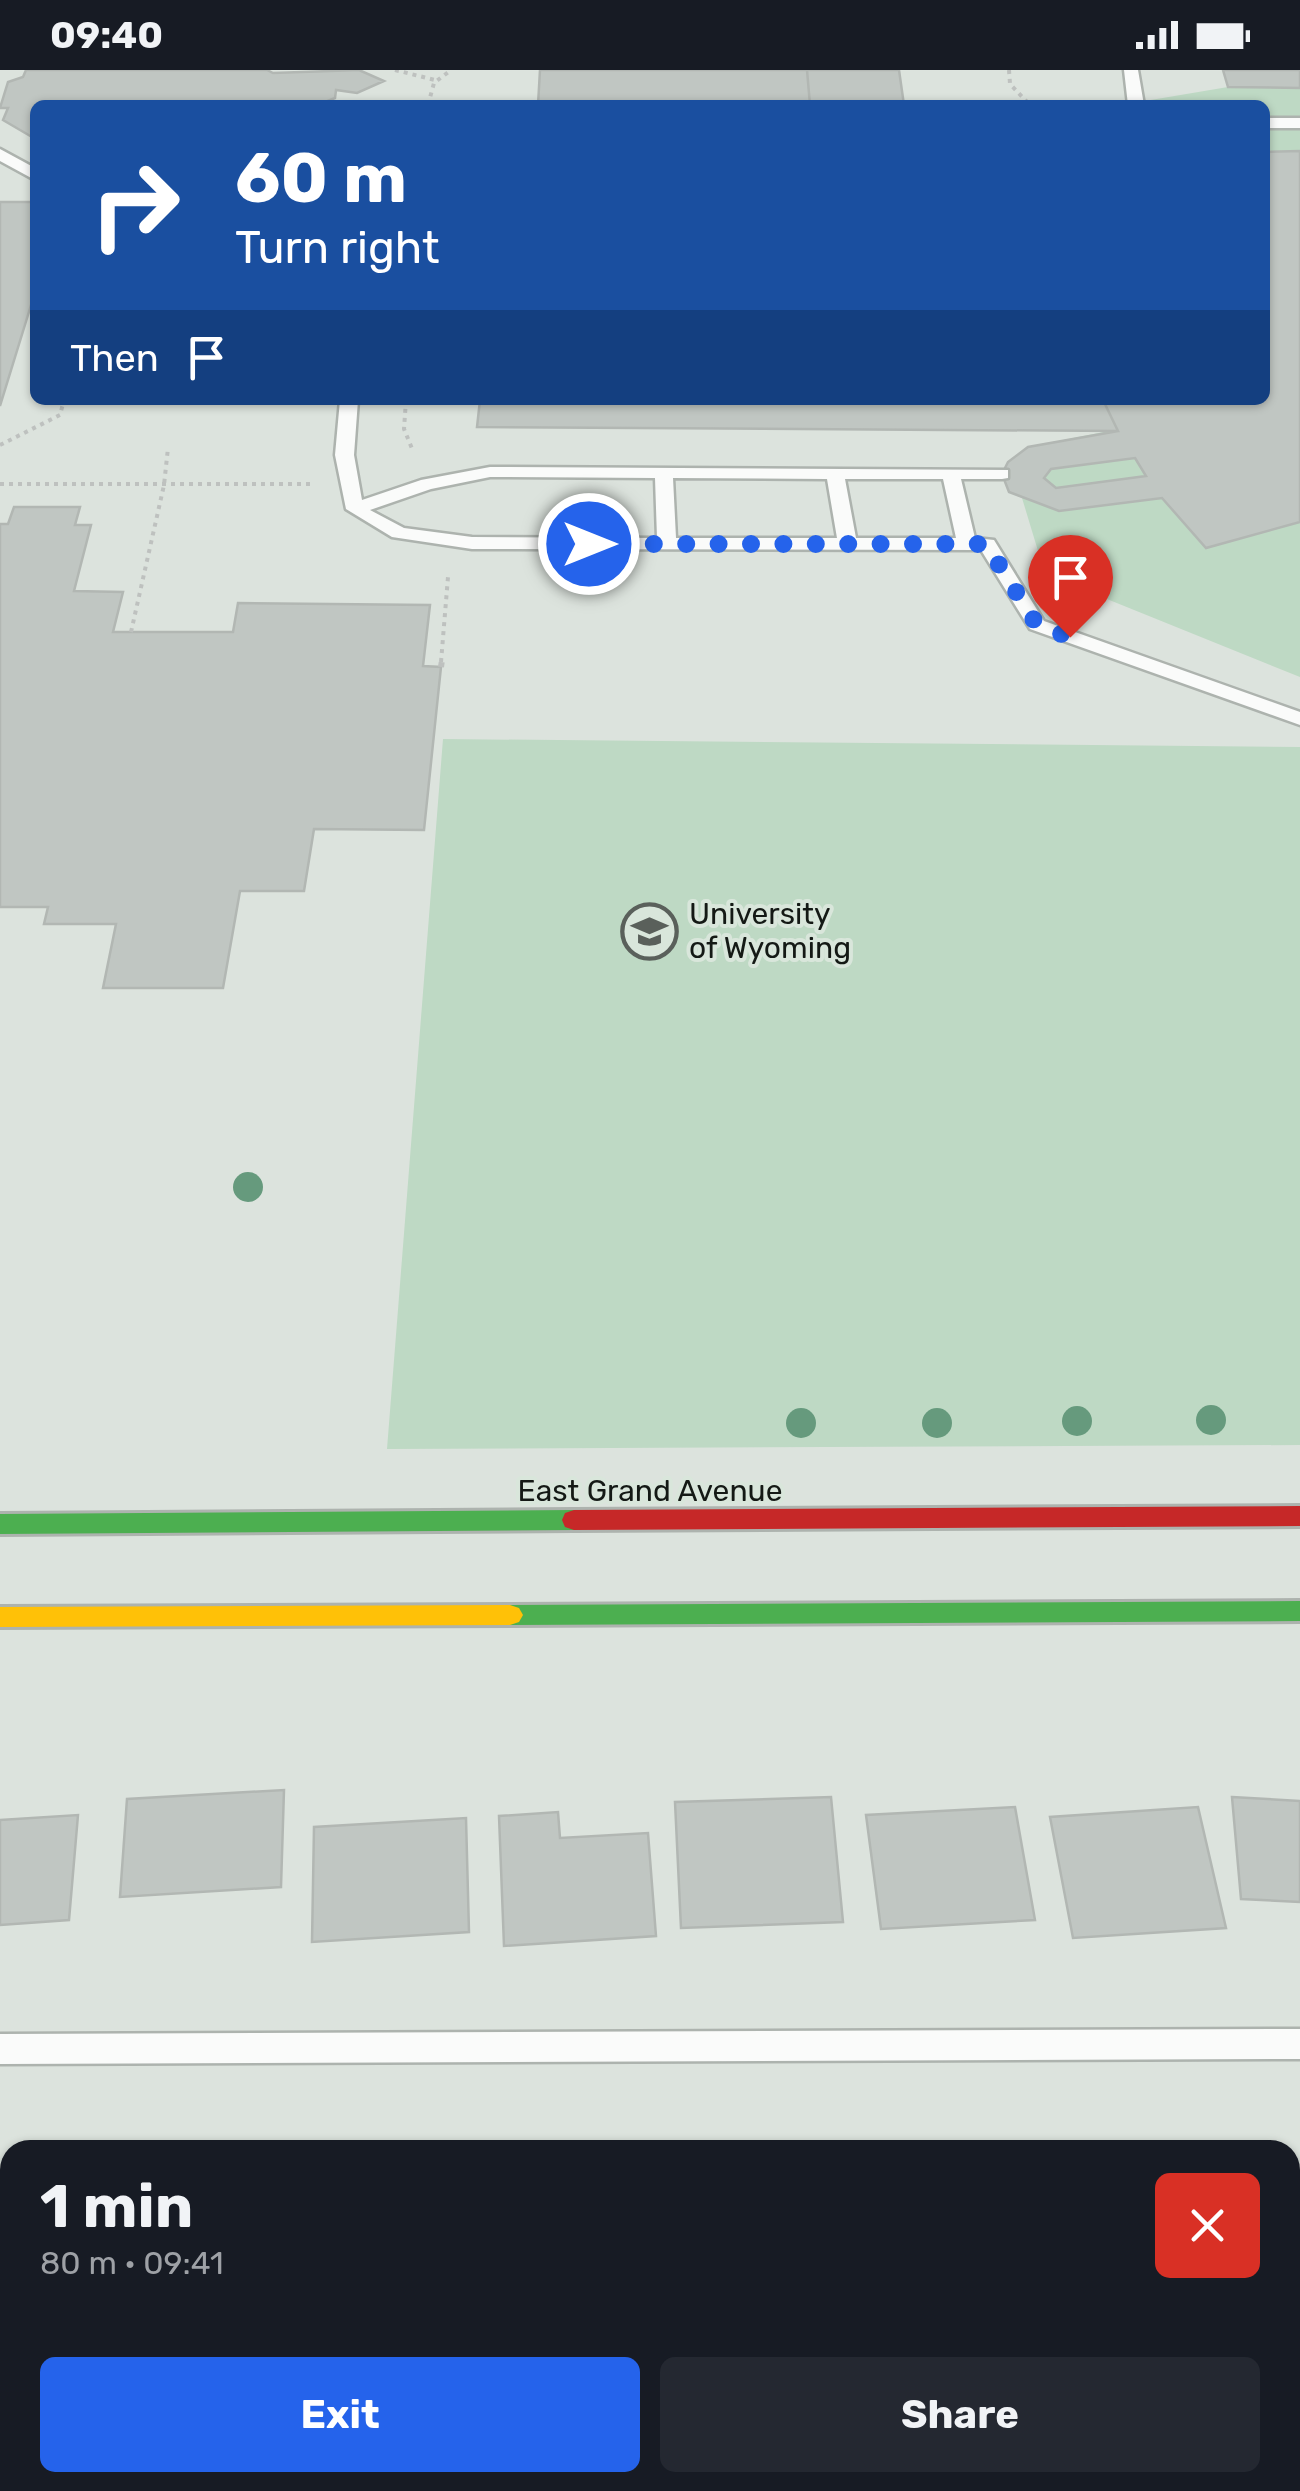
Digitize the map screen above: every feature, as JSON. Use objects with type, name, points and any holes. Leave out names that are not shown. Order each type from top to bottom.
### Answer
[{"type":"main road","name":"East Grand Avenue","points":[[0,1524],[1300,1516]]},
{"type":"main road","points":[[0,1617],[1300,1611]]},
{"type":"lane","points":[[1131,70],[1135,100]]},
{"type":"lane","points":[[1270,123],[1300,123]]},
{"type":"lane","points":[[0,154],[30,172]]},
{"type":"lane","points":[[348,405],[346,484],[355,509],[399,533],[472,543],[986,544],[1037,625],[1300,718]]},
{"type":"lane","points":[[355,509],[426,484],[490,472],[1002,474]]},
{"type":"lane","points":[[664,473],[666,544]]},
{"type":"lane","points":[[835,474],[848,544]]},
{"type":"lane","points":[[951,474],[967,544]]},
{"type":"lane","points":[[0,2049],[1300,2044]]},
{"type":"path","points":[[395,70],[434,80]]},
{"type":"path","points":[[428,100],[434,80],[451,70]]},
{"type":"path","points":[[1009,70],[1010,84],[1025,100]]},
{"type":"path","points":[[0,445],[60,415],[63,405]]},
{"type":"path","points":[[406,405],[404,428],[426,484]]},
{"type":"path","points":[[132,632],[164,485],[168,448]]},
{"type":"path","points":[[0,484],[346,484]]},
{"type":"green space","points":[[1228,87],[1300,88],[1300,677],[1045,574],[1022,498],[1009,492],[1002,474],[1008,462],[1028,447],[1240,405],[1270,405],[1270,100],[1151,100]]},
{"type":"green space","points":[[443,739],[1300,747],[1300,1445],[387,1449]]},
{"type":"building","points":[[26,70],[359,70],[384,81],[357,93],[336,90],[335,98],[330,100],[30,100],[30,136],[3,120],[8,108],[0,108],[8,82],[23,77]]},
{"type":"building","points":[[540,70],[807,70],[810,100],[538,100]]},
{"type":"building","points":[[807,70],[899,70],[903,100],[810,100]]},
{"type":"building","points":[[1223,70],[1300,70],[1300,88],[1228,87]]},
{"type":"building","points":[[1300,151],[1300,522],[1206,548],[1162,498],[1059,511],[1009,492],[1002,474],[1008,462],[1028,447],[1118,431],[1105,405],[1270,405],[1270,152]],"holes":[[[1135,458],[1146,476],[1056,488],[1044,478],[1051,469]]]},
{"type":"building","points":[[0,202],[30,202],[30,308],[0,406]]},
{"type":"building","points":[[479,405],[1105,405],[1118,431],[477,427]]},
{"type":"building","points":[[14,507],[80,507],[75,525],[91,525],[74,591],[123,592],[113,632],[233,632],[238,603],[430,605],[423,666],[441,667],[424,830],[314,829],[304,891],[240,891],[223,988],[103,988],[116,924],[44,924],[48,907],[0,907],[0,524],[8,524]]},
{"type":"building","points":[[284,1790],[281,1887],[120,1897],[127,1799]]},
{"type":"building","points":[[831,1797],[843,1922],[681,1928],[675,1802]]},
{"type":"building","points":[[1232,1797],[1300,1801],[1300,1902],[1241,1899]]},
{"type":"building","points":[[1015,1807],[1035,1920],[881,1929],[866,1815]]},
{"type":"building","points":[[1198,1807],[1226,1928],[1073,1938],[1050,1817]]},
{"type":"building","points":[[558,1812],[560,1838],[648,1833],[656,1936],[504,1946],[499,1816]]},
{"type":"building","points":[[78,1815],[69,1920],[0,1925],[0,1820]]},
{"type":"building","points":[[466,1818],[469,1932],[312,1942],[314,1827]]},
{"type":"traffic: fast","points":[[0,1524],[574,1520]]},
{"type":"traffic: fast","points":[[510,1615],[1300,1611]]},
{"type":"traffic: slow","points":[[0,1617],[510,1615]]},
{"type":"traffic: jam","points":[[574,1520],[1300,1516]]},
{"type":"place","name":"University of Wyoming","points":[[650,931]]},
{"type":"route","points":[[589,544],[986,544],[1037,625],[1070,637]]}]
